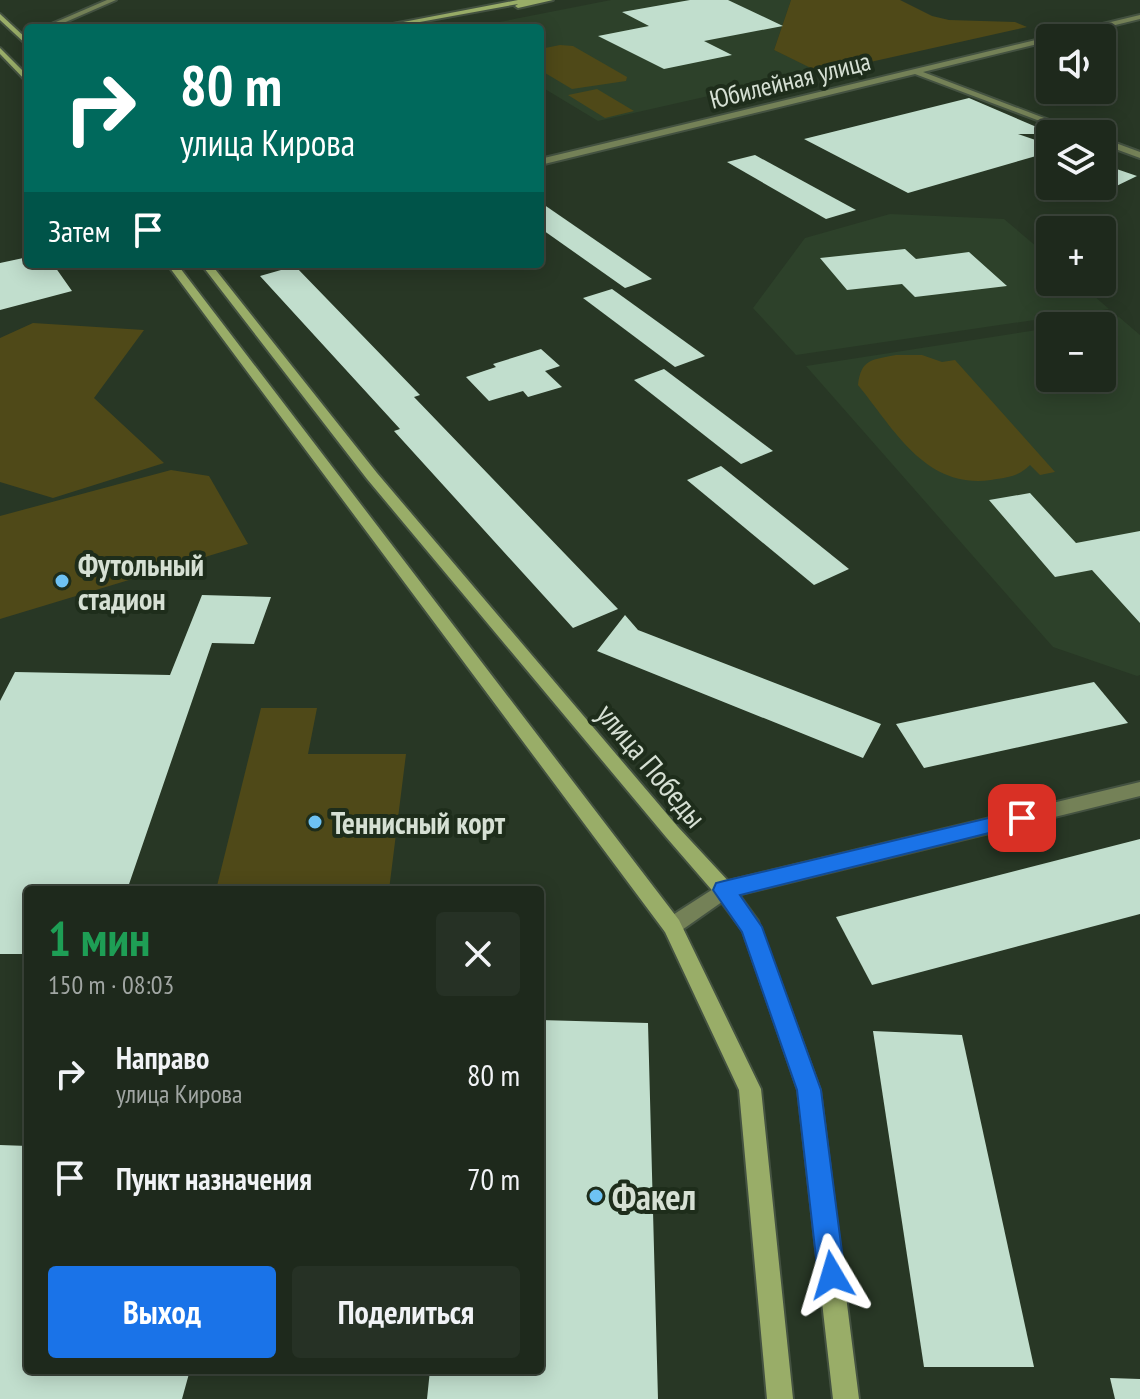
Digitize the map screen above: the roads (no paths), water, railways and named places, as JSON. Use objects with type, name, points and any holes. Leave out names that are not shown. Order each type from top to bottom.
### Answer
[{"type":"street","points":[[56,24],[113,0]]},
{"type":"street","points":[[398,24],[529,0]]},
{"type":"street","points":[[421,24],[550,0]]},
{"type":"street","points":[[0,16],[24,37]]},
{"type":"street","name":"Юбилейная улица","points":[[1110,24],[1140,17]]},
{"type":"street","name":"Юбилейная улица","points":[[544,161],[1036,41]]},
{"type":"street","points":[[0,51],[24,77]]},
{"type":"street","points":[[913,70],[1045,120]]},
{"type":"street","points":[[1116,146],[1140,155]]},
{"type":"street","points":[[175,268],[672,926],[750,1089],[780,1399]]},
{"type":"street","name":"улица Победы","points":[[209,268],[372,476],[724,890],[751,927],[809,1090],[846,1399]]},
{"type":"street","points":[[672,926],[724,890],[1140,789]]},
{"type":"place","name":"Футольный стадион","points":[[62,581]]},
{"type":"place","name":"Теннисный корт","points":[[315,822]]},
{"type":"place","name":"Факел","points":[[596,1196]]}]
